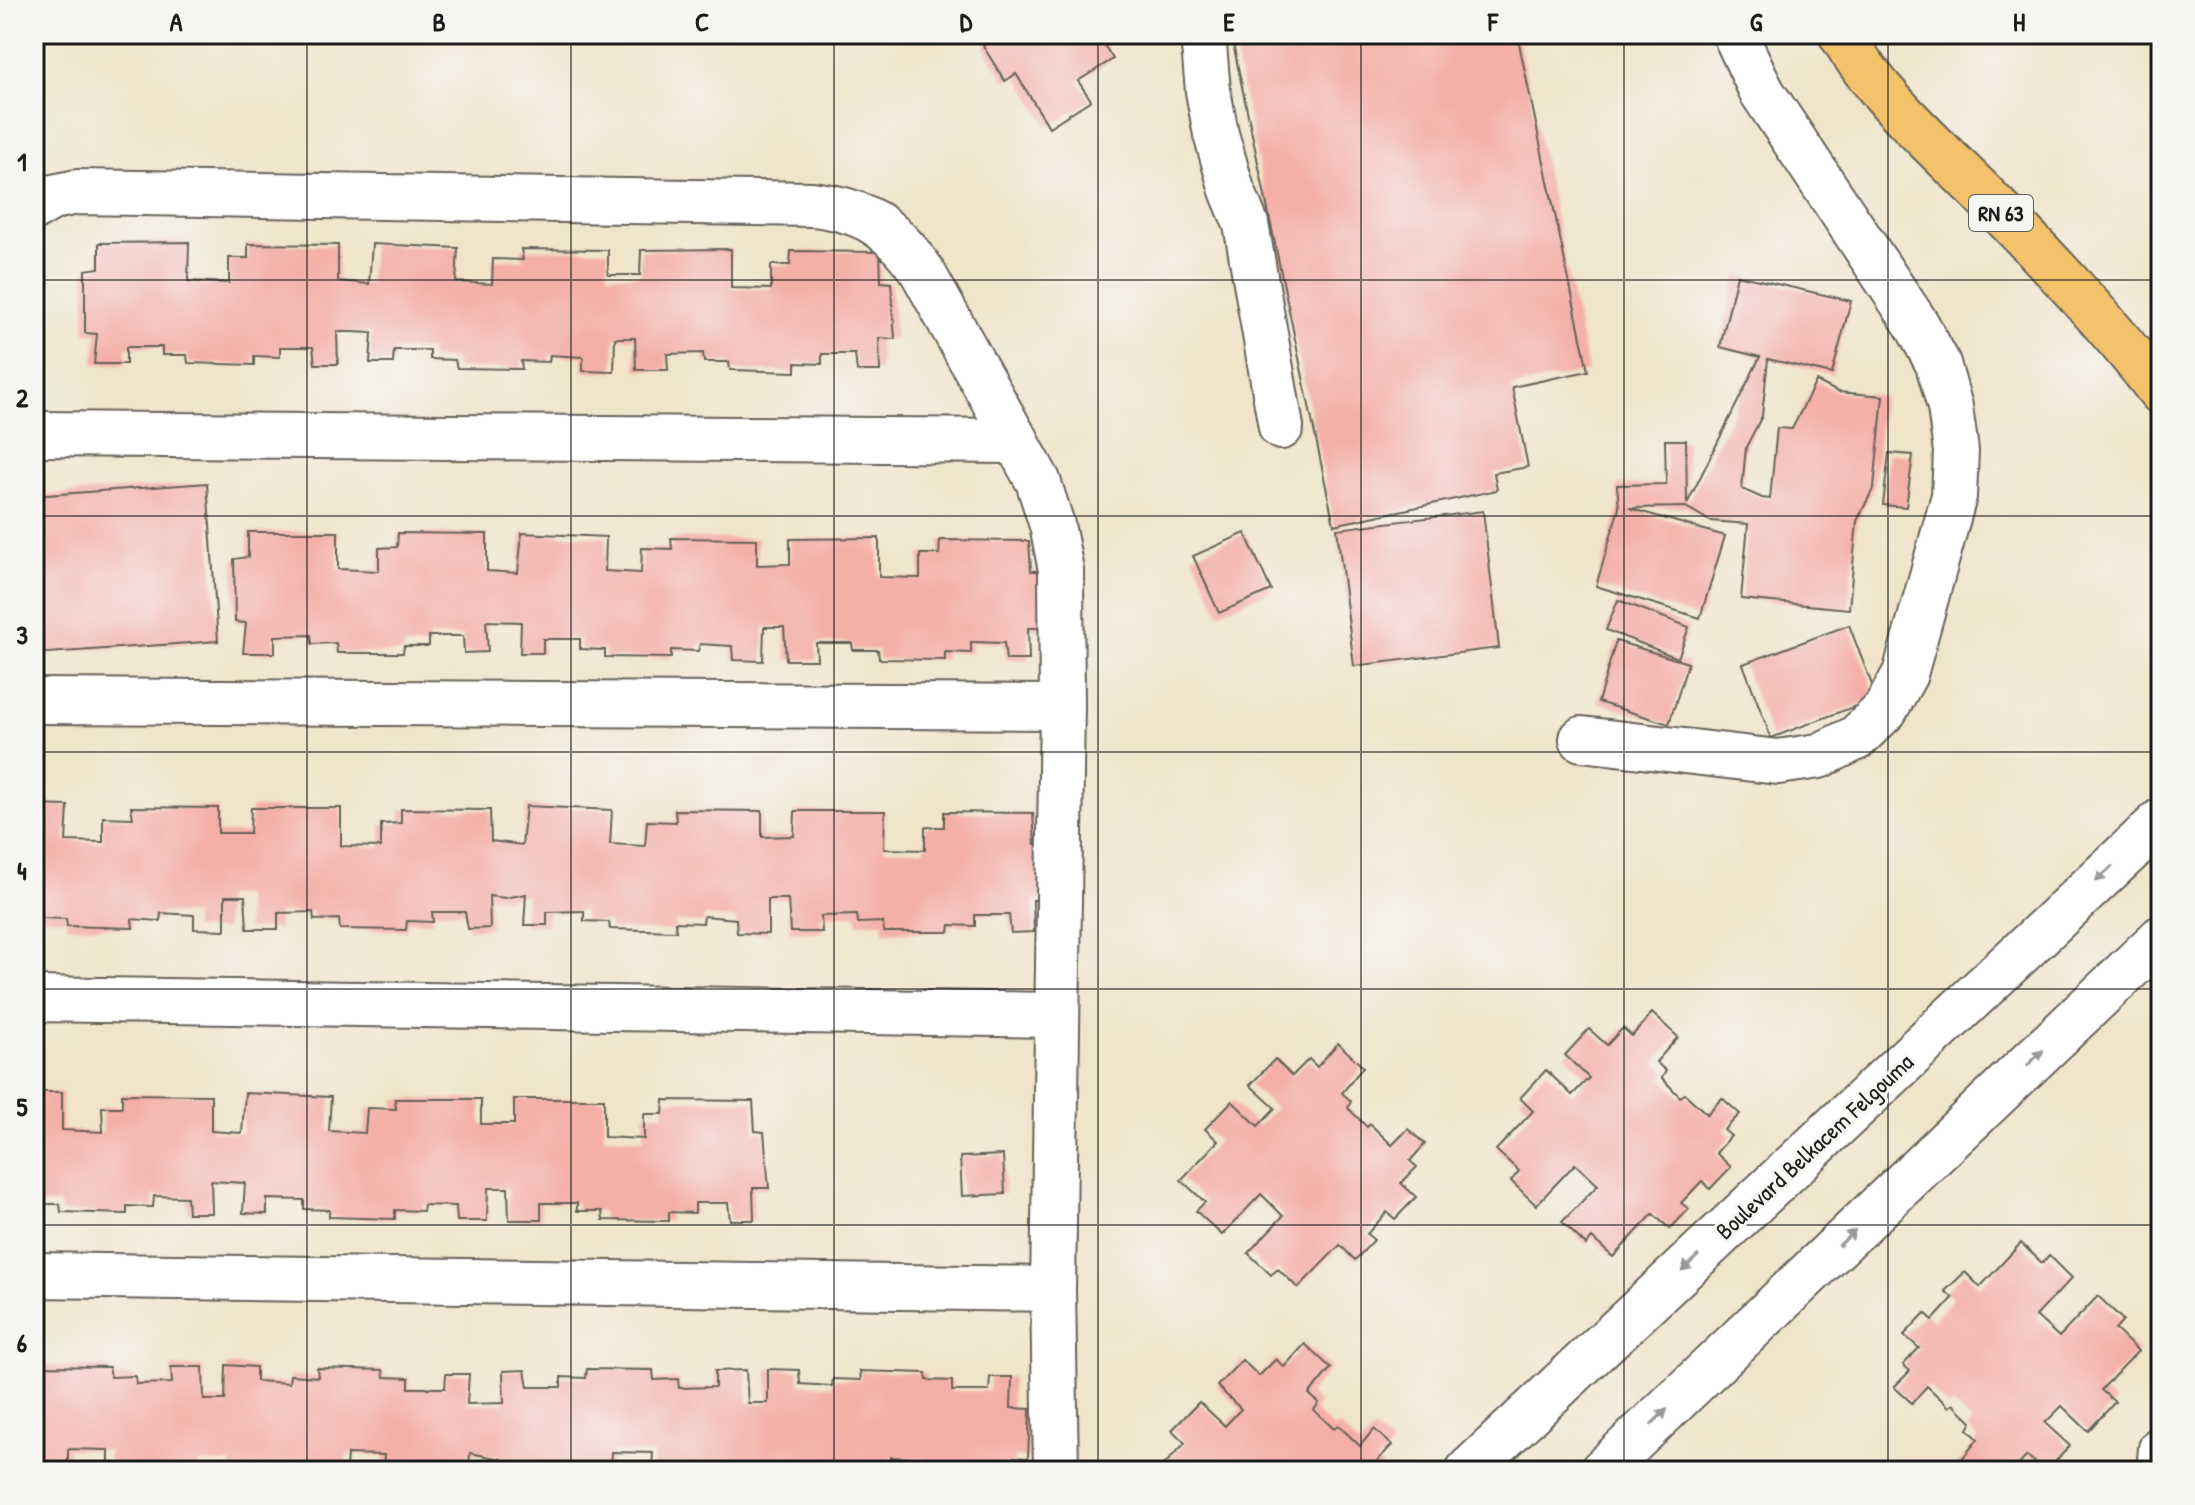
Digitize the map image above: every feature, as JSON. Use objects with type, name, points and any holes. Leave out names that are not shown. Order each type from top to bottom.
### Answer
[{"type":"main road","name":"RN 63","points":[[1841,34],[1882,93],[2061,273],[2119,338],[2161,392]]},
{"type":"street","points":[[1203,34],[1216,134],[1232,190],[1246,224],[1281,427]]},
{"type":"street","points":[[1582,739],[1778,762],[1819,756],[1856,738],[1885,710],[1905,674],[1954,496],[1956,451],[1950,407],[1938,364],[1917,325],[1762,92],[1735,34]]},
{"type":"street","points":[[34,208],[53,197],[77,192],[812,204],[839,207],[864,216],[887,230],[906,249],[922,271],[1038,481],[1052,525],[1061,570],[1062,707],[1053,1289],[1056,1471]]},
{"type":"street","points":[[34,434],[1017,441]]},
{"type":"street","points":[[34,701],[1062,707]]},
{"type":"street","name":"Boulevard Belkacem Felgouma","points":[[1468,1471],[2161,821]]},
{"type":"street","points":[[1602,1471],[2161,938]]},
{"type":"street","points":[[34,999],[1057,1015]]},
{"type":"street","points":[[34,1275],[1053,1289]]},
{"type":"street","points":[[2159,1471],[2161,1449]]},
{"type":"building","points":[[1003,34],[1097,34],[1113,59],[1078,81],[1091,100],[1049,127],[1016,74],[1005,81],[983,46]]},
{"type":"building","points":[[1231,34],[1517,34],[1588,371],[1512,387],[1528,467],[1494,473],[1497,490],[1334,525]]},
{"type":"building","points":[[189,242],[188,281],[229,283],[229,258],[248,258],[248,244],[338,245],[338,281],[369,284],[372,244],[458,248],[456,282],[492,284],[493,259],[523,260],[521,249],[608,250],[608,275],[640,275],[641,250],[731,249],[731,288],[771,289],[771,265],[790,265],[791,251],[880,252],[881,282],[891,283],[895,339],[879,338],[880,371],[857,371],[855,354],[822,354],[822,364],[796,363],[796,372],[730,370],[729,362],[704,362],[703,353],[667,354],[668,370],[636,370],[635,338],[615,338],[614,372],[583,371],[583,357],[550,355],[549,362],[521,361],[522,369],[457,368],[455,360],[430,359],[430,350],[394,350],[393,363],[370,363],[372,333],[352,332],[337,332],[338,364],[315,364],[313,347],[280,347],[280,357],[254,356],[254,365],[188,363],[187,355],[162,355],[162,347],[126,347],[126,364],[94,364],[97,334],[85,333],[85,270],[99,268],[99,243]]},
{"type":"building","points":[[1737,275],[1851,301],[1832,374],[1768,359],[1762,416],[1746,447],[1742,489],[1770,499],[1777,428],[1792,429],[1816,381],[1838,392],[1883,396],[1874,487],[1857,521],[1849,609],[1741,599],[1748,524],[1710,521],[1686,507],[1629,508],[1725,536],[1700,618],[1596,586],[1619,508],[1617,485],[1666,484],[1665,440],[1686,440],[1687,504],[1760,357],[1720,347]]},
{"type":"building","points":[[1889,453],[1913,455],[1906,507],[1883,505]]},
{"type":"building","points":[[207,483],[218,641],[34,654],[34,496]]},
{"type":"building","points":[[1483,511],[1499,648],[1354,666],[1337,529]]},
{"type":"building","points":[[248,532],[338,532],[338,569],[379,571],[379,548],[397,547],[398,533],[487,534],[487,571],[518,573],[522,533],[606,537],[605,571],[641,573],[642,548],[672,549],[671,538],[757,539],[757,565],[790,564],[790,539],[879,538],[879,577],[920,578],[920,554],[939,554],[940,540],[1029,541],[1031,571],[1040,571],[1045,628],[1028,628],[1029,660],[1006,660],[1004,643],[971,642],[971,653],[945,652],[945,660],[879,659],[878,650],[853,650],[852,643],[816,643],[817,660],[786,660],[784,627],[764,627],[763,661],[733,660],[732,646],[700,644],[698,651],[671,650],[671,658],[605,657],[605,650],[580,649],[580,639],[543,639],[543,653],[520,653],[521,622],[486,621],[488,652],[464,653],[463,636],[429,636],[429,646],[404,646],[403,653],[337,653],[336,643],[312,644],[311,635],[275,636],[275,653],[243,653],[246,623],[235,622],[234,559],[248,557]]},
{"type":"building","points":[[1245,533],[1271,590],[1219,613],[1193,556]]},
{"type":"building","points":[[1618,600],[1689,627],[1678,658],[1606,630]]},
{"type":"building","points":[[1849,625],[1877,698],[1771,738],[1743,664]]},
{"type":"building","points":[[1616,641],[1688,663],[1669,724],[1598,702]]},
{"type":"building","points":[[34,805],[68,806],[66,841],[103,842],[103,817],[133,818],[131,807],[218,808],[218,833],[250,833],[251,808],[341,808],[341,846],[381,847],[381,824],[401,823],[401,809],[490,810],[491,841],[522,845],[526,806],[612,810],[610,844],[645,846],[647,821],[676,822],[675,810],[762,811],[762,837],[794,836],[795,811],[885,811],[884,849],[925,850],[925,827],[944,827],[944,812],[1033,813],[1035,844],[1045,843],[1049,900],[1033,900],[1034,932],[1011,933],[1009,915],[975,915],[975,926],[950,925],[949,932],[884,932],[883,922],[858,923],[857,915],[821,916],[822,932],[790,932],[788,899],[768,899],[768,934],[737,933],[736,919],[704,916],[703,923],[675,922],[676,931],[610,929],[609,922],[584,921],[584,911],[547,912],[547,925],[524,925],[526,894],[505,898],[489,896],[490,928],[468,929],[465,912],[432,912],[433,922],[407,921],[406,930],[340,929],[339,919],[314,920],[313,912],[278,913],[278,929],[247,929],[245,896],[225,896],[225,930],[194,929],[194,915],[161,913],[160,921],[132,919],[133,928],[67,926],[66,919],[41,918],[40,908],[34,908]]},
{"type":"building","points":[[1652,1013],[1678,1037],[1656,1062],[1666,1071],[1662,1078],[1680,1097],[1685,1094],[1707,1114],[1722,1098],[1740,1114],[1724,1130],[1731,1136],[1716,1153],[1731,1167],[1710,1189],[1702,1181],[1681,1203],[1689,1209],[1670,1229],[1653,1214],[1613,1257],[1592,1238],[1586,1245],[1562,1222],[1598,1185],[1575,1164],[1536,1205],[1511,1181],[1519,1171],[1496,1150],[1533,1111],[1520,1098],[1546,1070],[1572,1095],[1589,1078],[1565,1055],[1589,1029],[1607,1045],[1623,1028],[1632,1036]]},
{"type":"building","points":[[1338,1043],[1363,1067],[1342,1093],[1351,1101],[1348,1108],[1392,1145],[1408,1129],[1425,1144],[1410,1161],[1417,1167],[1401,1183],[1416,1197],[1395,1219],[1387,1212],[1367,1234],[1374,1240],[1355,1260],[1340,1245],[1298,1288],[1278,1269],[1271,1275],[1248,1253],[1283,1216],[1261,1194],[1222,1235],[1196,1211],[1205,1202],[1181,1180],[1218,1141],[1205,1129],[1232,1101],[1258,1126],[1275,1108],[1250,1085],[1275,1059],[1292,1076],[1309,1059],[1317,1067]]},
{"type":"building","points":[[34,1092],[62,1092],[62,1130],[103,1132],[102,1107],[122,1107],[122,1094],[211,1095],[211,1131],[242,1133],[245,1093],[331,1097],[329,1131],[365,1133],[367,1108],[396,1109],[395,1099],[481,1099],[481,1124],[514,1124],[514,1099],[604,1099],[604,1137],[644,1139],[644,1114],[663,1114],[664,1100],[753,1101],[755,1131],[764,1132],[769,1188],[753,1188],[754,1220],[730,1220],[728,1203],[695,1203],[695,1213],[669,1212],[669,1221],[603,1220],[602,1211],[577,1211],[577,1203],[541,1203],[541,1220],[509,1220],[508,1188],[488,1188],[487,1221],[457,1221],[456,1206],[424,1205],[423,1211],[395,1210],[395,1219],[329,1217],[329,1210],[304,1209],[304,1200],[267,1199],[267,1214],[243,1213],[245,1183],[211,1181],[212,1213],[188,1213],[187,1197],[154,1196],[153,1207],[127,1206],[127,1214],[61,1212],[60,1204],[35,1204]]},
{"type":"building","points":[[1003,1155],[1005,1194],[962,1196],[960,1157]]},
{"type":"building","points":[[2021,1243],[2042,1263],[2049,1255],[2072,1278],[2036,1316],[2059,1337],[2098,1296],[2123,1320],[2115,1329],[2138,1351],[2101,1390],[2115,1402],[2088,1431],[2062,1406],[2045,1423],[2070,1446],[2046,1471],[2027,1456],[2013,1471],[2002,1465],[1997,1471],[1963,1471],[1957,1465],[1978,1439],[1968,1429],[1972,1422],[1953,1404],[1949,1407],[1927,1386],[1912,1403],[1894,1387],[1910,1371],[1903,1365],[1919,1348],[1904,1335],[1925,1313],[1933,1320],[1953,1298],[1945,1291],[1965,1272],[1980,1287]]},
{"type":"building","points":[[1305,1344],[1331,1368],[1309,1394],[1319,1403],[1314,1410],[1334,1429],[1338,1425],[1360,1446],[1374,1429],[1392,1445],[1377,1461],[1383,1468],[1380,1471],[1158,1471],[1185,1443],[1172,1430],[1199,1402],[1225,1426],[1241,1409],[1217,1386],[1242,1360],[1259,1376],[1276,1359],[1284,1367]]},
{"type":"building","points":[[226,1365],[256,1367],[256,1381],[289,1383],[290,1375],[318,1377],[317,1368],[383,1370],[384,1377],[409,1378],[409,1388],[445,1388],[446,1374],[469,1374],[467,1404],[504,1403],[503,1371],[525,1370],[528,1387],[561,1387],[561,1377],[586,1378],[587,1369],[653,1370],[654,1380],[678,1379],[679,1388],[715,1387],[715,1371],[746,1370],[748,1403],[768,1403],[768,1369],[799,1370],[800,1384],[832,1386],[833,1379],[861,1380],[860,1371],[926,1373],[927,1380],[952,1381],[952,1391],[989,1391],[990,1377],[1012,1377],[1011,1408],[1030,1409],[1028,1458],[1014,1457],[1013,1471],[926,1471],[926,1459],[891,1457],[890,1471],[775,1471],[774,1466],[742,1467],[742,1471],[652,1471],[653,1453],[612,1452],[611,1471],[502,1471],[501,1459],[470,1453],[469,1471],[383,1471],[384,1455],[347,1454],[346,1471],[231,1471],[231,1463],[199,1463],[199,1471],[109,1471],[109,1450],[68,1449],[68,1471],[34,1471],[34,1374],[43,1374],[43,1366],[109,1367],[111,1377],[135,1376],[136,1384],[172,1383],[171,1367],[203,1367],[204,1400],[225,1400]]}]
